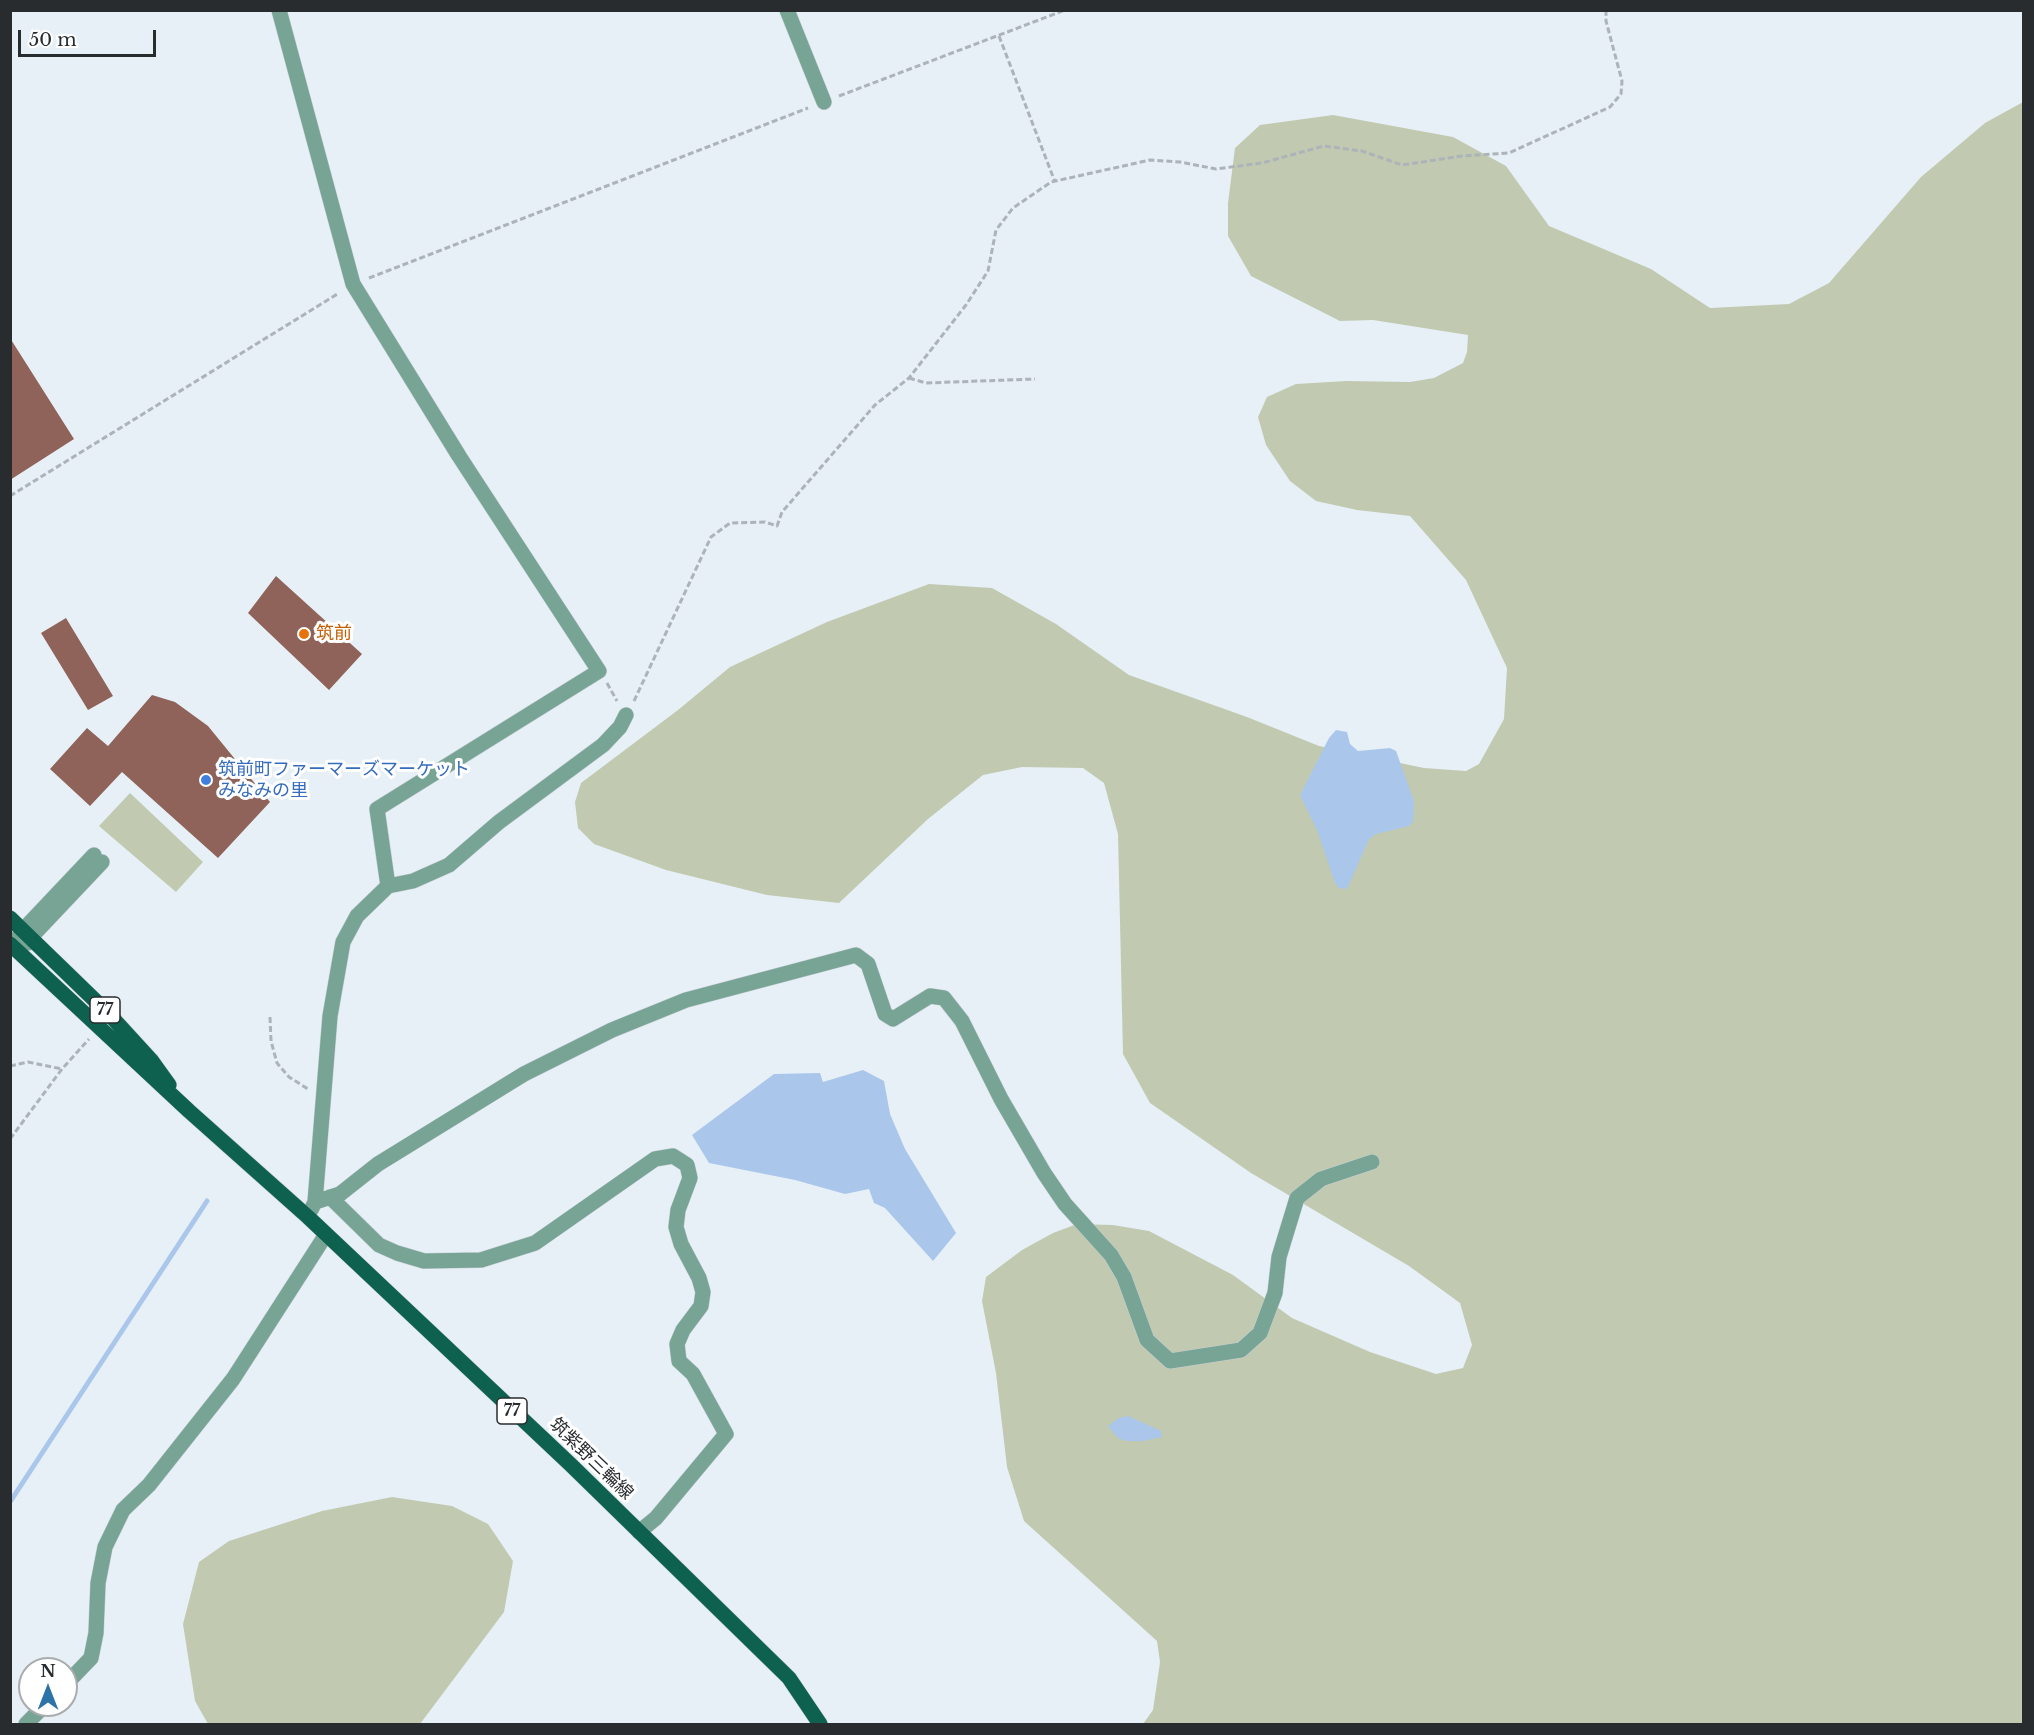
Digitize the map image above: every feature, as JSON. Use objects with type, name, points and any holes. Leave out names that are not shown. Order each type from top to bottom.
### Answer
[{"type":"main road","name":"筑紫野三輪線","points":[[10,918],[20,937],[99,1029],[308,1217],[325,1236],[639,1532],[789,1678],[820,1725]]},
{"type":"main road","name":"筑紫野三輪線","points":[[20,937],[144,1052],[189,1111]]},
{"type":"street","points":[[279,10],[353,284],[459,456],[599,671],[377,809],[388,886]]},
{"type":"street","points":[[787,10],[824,102]]},
{"type":"street","points":[[308,1217],[315,1202],[331,1006],[343,942],[357,916],[388,886],[413,881],[449,865],[499,822],[603,745],[620,727],[626,715]]},
{"type":"street","points":[[20,937],[98,859]]},
{"type":"street","points":[[315,1202],[340,1194],[378,1164],[524,1074],[612,1030],[686,1000],[856,955],[868,964],[885,1014],[893,1019],[930,996],[944,998],[962,1021],[1001,1099],[1044,1173],[1065,1204],[1110,1256],[1124,1277],[1147,1340],[1170,1361],[1241,1350],[1260,1333],[1275,1293],[1279,1257],[1297,1198],[1321,1179],[1372,1162]]},
{"type":"street","points":[[330,1197],[379,1245],[397,1253],[424,1261],[481,1260],[535,1243],[655,1159],[673,1156],[687,1165],[690,1178],[678,1210],[676,1227],[681,1244],[699,1278],[703,1292],[701,1306],[683,1330],[677,1344],[680,1361],[693,1374],[726,1434],[656,1518],[639,1532]]},
{"type":"street","points":[[78,1672],[91,1658],[96,1633],[98,1583],[105,1547],[123,1510],[149,1485],[233,1379],[325,1236]]},
{"type":"path","points":[[10,496],[353,284],[1065,10]]},
{"type":"path","points":[[626,715],[655,661],[711,537],[730,522],[765,522],[777,526],[782,512],[875,405],[909,378],[988,271],[996,230],[1013,208],[1054,182],[1150,160],[1179,162],[1216,169],[1262,163],[1324,146],[1362,151],[1402,165],[1462,156],[1509,153],[1610,107],[1621,94],[1622,81],[1606,21],[1606,10]]},
{"type":"path","points":[[999,36],[1054,182]]},
{"type":"path","points":[[909,378],[926,383],[1035,379]]},
{"type":"path","points":[[599,671],[626,715]]},
{"type":"path","points":[[270,1017],[271,1041],[277,1063],[289,1077],[323,1096]]},
{"type":"path","points":[[10,1139],[62,1069],[99,1029]]},
{"type":"path","points":[[10,1066],[28,1062],[62,1069]]},
{"type":"green space","points":[[2023,102],[2023,1724],[1143,1724],[1153,1710],[1160,1662],[1157,1641],[1024,1521],[1007,1467],[996,1373],[982,1301],[986,1277],[1022,1250],[1053,1233],[1077,1224],[1113,1225],[1149,1231],[1233,1275],[1292,1318],[1370,1352],[1436,1374],[1463,1368],[1472,1345],[1460,1303],[1409,1266],[1251,1173],[1150,1103],[1123,1054],[1118,834],[1104,783],[1083,768],[1022,767],[983,775],[928,819],[839,903],[767,895],[666,870],[594,844],[578,828],[575,802],[581,783],[678,710],[730,667],[827,622],[929,584],[992,588],[1056,624],[1129,675],[1247,717],[1319,746],[1424,768],[1466,771],[1479,764],[1504,719],[1507,668],[1466,580],[1410,516],[1357,510],[1316,501],[1290,481],[1266,445],[1258,417],[1267,397],[1296,384],[1346,381],[1410,382],[1434,378],[1463,363],[1467,352],[1468,335],[1373,320],[1340,321],[1251,276],[1228,236],[1228,203],[1235,148],[1260,125],[1333,115],[1453,137],[1506,166],[1549,226],[1651,269],[1710,308],[1789,304],[1829,283],[1921,177],[1985,123]]},
{"type":"green space","points":[[130,793],[203,862],[176,892],[99,826]]},
{"type":"green space","points":[[392,1497],[452,1506],[488,1524],[513,1561],[504,1612],[420,1724],[208,1724],[195,1701],[183,1624],[199,1562],[229,1541],[322,1511]]},
{"type":"water","points":[[1336,730],[1347,732],[1350,744],[1358,751],[1390,748],[1396,751],[1414,801],[1413,822],[1409,826],[1376,834],[1369,839],[1347,889],[1339,888],[1335,883],[1317,830],[1300,795],[1329,738]]},
{"type":"water","points":[[863,1070],[884,1081],[890,1114],[905,1149],[956,1233],[933,1261],[885,1208],[874,1203],[869,1189],[845,1194],[795,1180],[709,1163],[692,1135],[774,1074],[820,1073],[823,1082]]},
{"type":"water","points":[[1128,1416],[1161,1431],[1162,1437],[1143,1441],[1126,1441],[1118,1438],[1108,1426],[1119,1418]]},
{"type":"building","points":[[10,338],[74,439],[10,480]]},
{"type":"building","points":[[276,576],[362,654],[329,690],[248,613]]},
{"type":"building","points":[[66,618],[113,696],[88,710],[41,633]]},
{"type":"building","points":[[152,695],[175,702],[208,726],[270,802],[218,858],[122,772],[90,806],[50,769],[87,728],[108,746]]},
{"type":"waterway","points":[[10,1502],[207,1201]]},
{"type":"place","name":"筑前","points":[[304,634]]},
{"type":"place","name":"筑前町ファーマーズマーケット みなみの里","points":[[206,780]]}]
